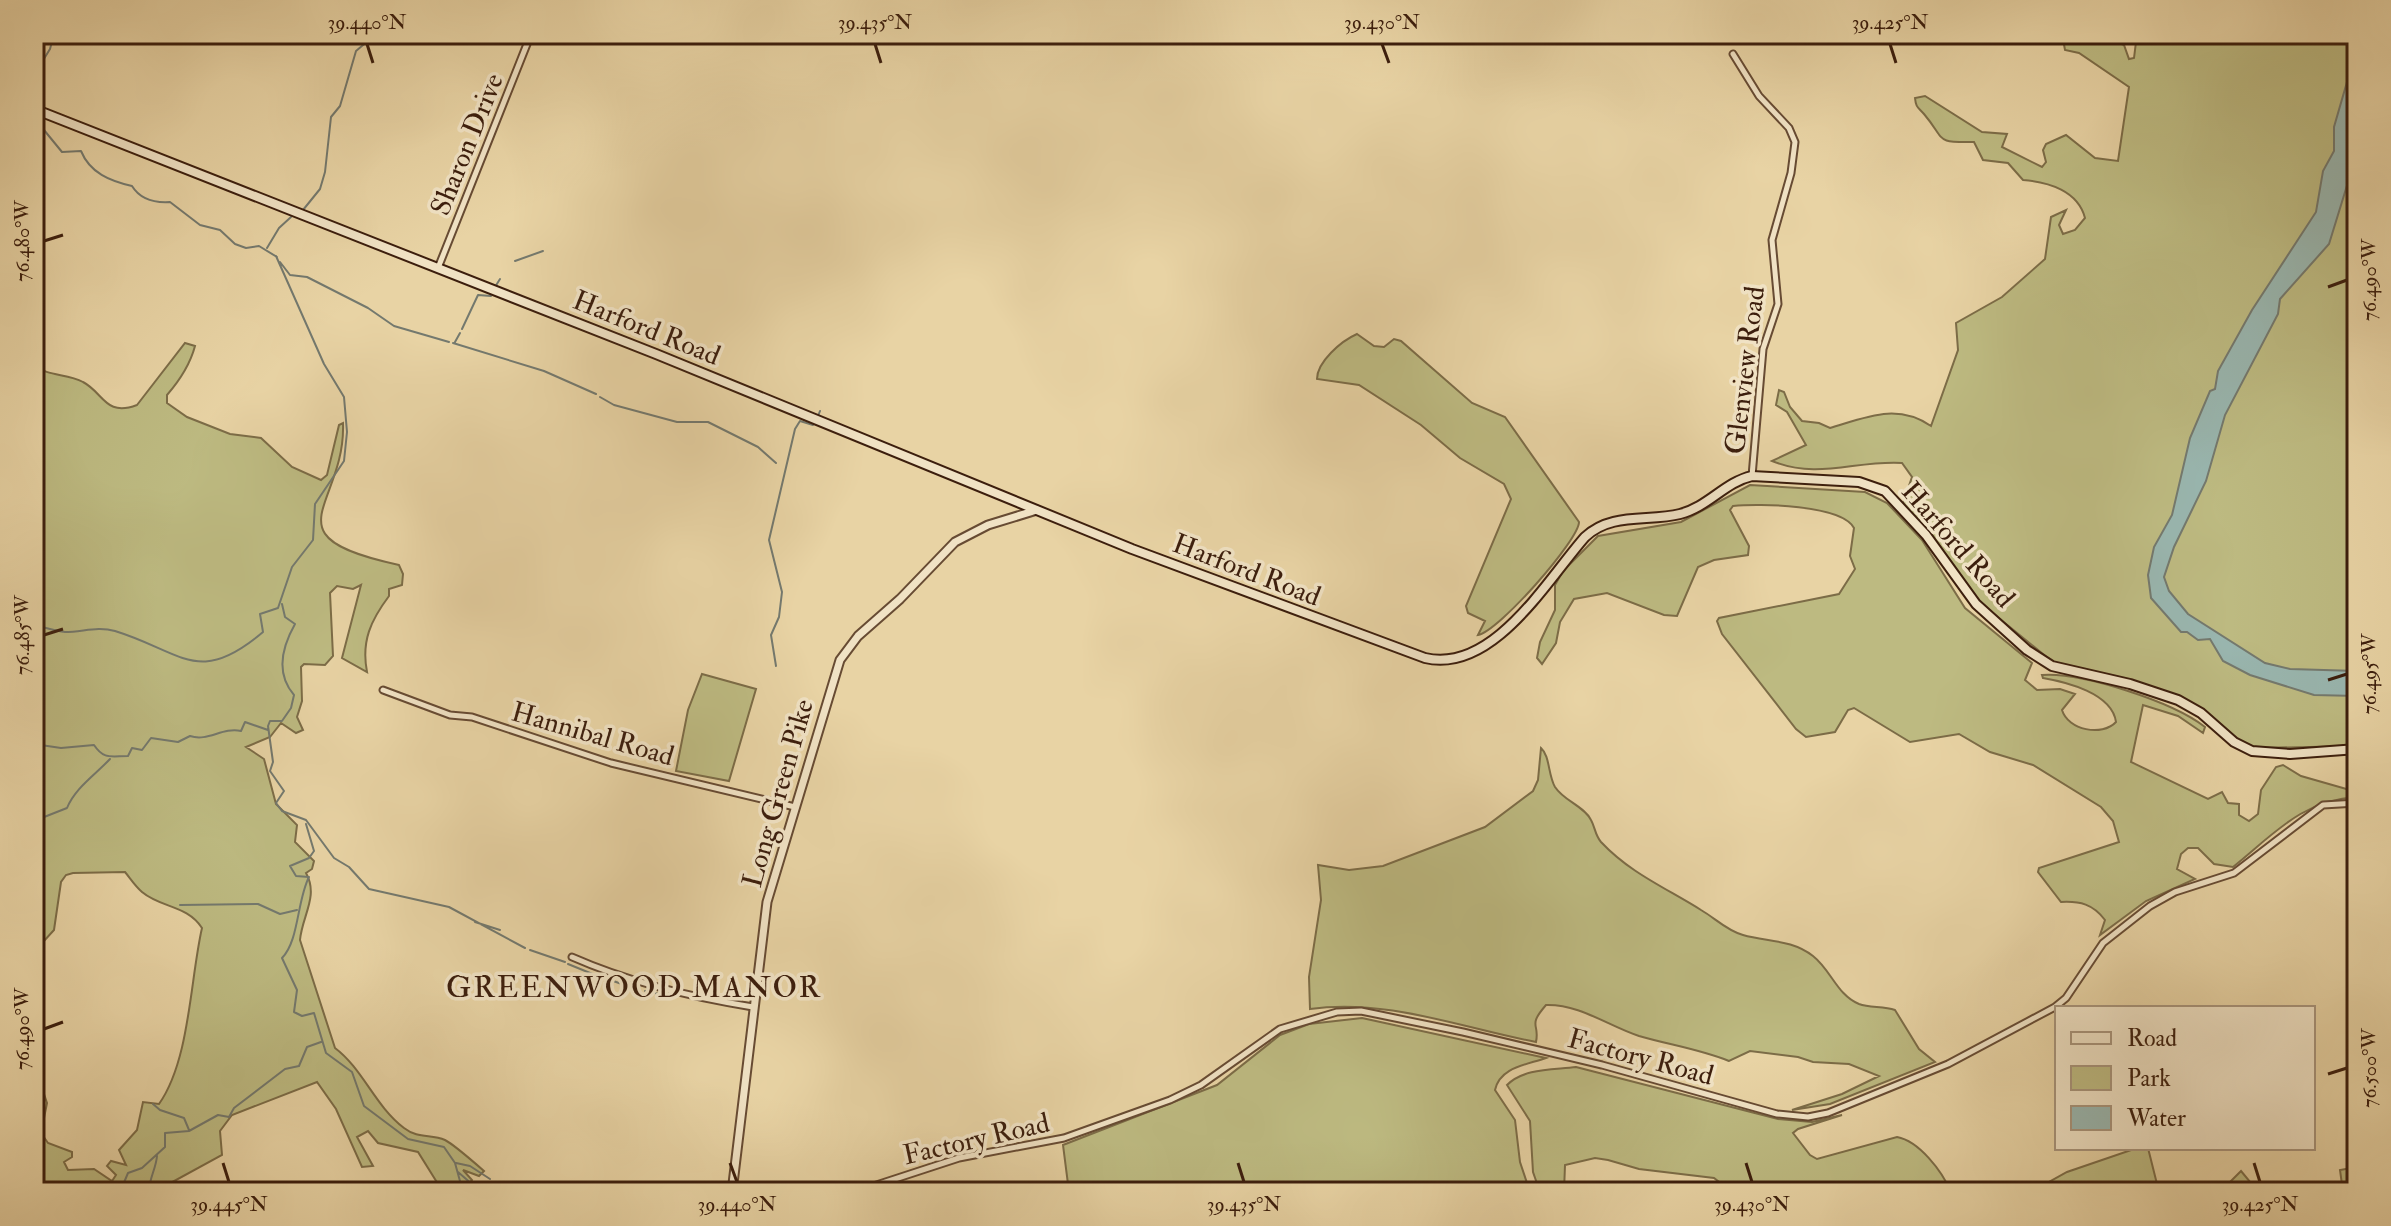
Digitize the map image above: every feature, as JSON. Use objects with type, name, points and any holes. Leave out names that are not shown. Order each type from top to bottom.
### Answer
[{"type":"main road","name":"Harford Road","points":[[34,109],[1037,510],[1389,646],[1443,661],[1474,651],[1500,635],[1595,528],[1615,520],[1686,512],[1737,480],[1752,476],[1859,482],[1885,491],[1926,535],[1976,604],[2027,650],[2052,666],[2130,684],[2178,700],[2201,713],[2234,742],[2252,751],[2290,754],[2357,749]]},
{"type":"street","name":"Sharon Drive","points":[[437,269],[531,34]]},
{"type":"street","name":"Glenview Road","points":[[1733,54],[1759,96],[1789,128],[1795,142],[1791,173],[1772,240],[1778,304],[1763,349],[1752,476]]},
{"type":"street","name":"Long Green Pike","points":[[732,1192],[767,902],[835,673],[852,642],[955,542],[982,527],[1037,510]]},
{"type":"street","name":"Hannibal Road","points":[[383,690],[450,715],[472,717],[611,763],[795,807]]},
{"type":"street","name":"Factory Road","points":[[2056,1006],[2066,998],[2103,943],[2150,906],[2175,892],[2234,873],[2323,805],[2357,803]]},
{"type":"street","points":[[572,957],[600,970],[669,992],[753,1007]]},
{"type":"street","name":"Factory Road","points":[[855,1192],[959,1158],[1064,1138],[1170,1100],[1201,1085],[1280,1029],[1302,1019],[1337,1012],[1361,1011],[1463,1032],[1602,1065],[1777,1114],[1808,1117],[1828,1113],[1948,1064],[2055,1007]]},
{"type":"green space","points":[[2062,34],[2099,34],[2124,45],[2129,59],[2134,58],[2137,34],[2357,34],[2357,746],[2256,748],[2240,741],[2200,708],[2166,692],[2054,663],[1978,601],[1903,503],[1912,477],[1902,463],[1806,469],[1772,461],[1806,445],[1787,412],[1776,405],[1779,390],[1784,392],[1790,407],[1802,421],[1830,428],[1882,414],[1906,415],[1931,426],[1958,350],[1956,323],[2002,297],[2045,259],[2051,217],[2066,210],[2059,225],[2063,234],[2075,230],[2085,218],[2076,201],[2061,190],[2023,180],[2008,163],[1983,160],[1974,142],[1952,142],[1942,138],[1918,107],[1915,98],[1925,96],[1982,132],[2007,134],[2002,147],[2042,167],[2046,162],[2043,150],[2046,144],[2066,135],[2095,158],[2118,161],[2129,87],[2079,53],[2065,50]]},
{"type":"green space","points":[[1357,334],[1374,346],[1384,347],[1394,339],[1401,341],[1472,403],[1505,417],[1579,522],[1576,532],[1553,565],[1503,618],[1478,635],[1485,621],[1468,613],[1466,606],[1511,499],[1504,484],[1460,458],[1421,425],[1359,385],[1317,379],[1321,366],[1331,353]]},
{"type":"green space","points":[[185,343],[195,346],[184,372],[167,395],[167,403],[187,417],[230,434],[261,438],[292,467],[321,480],[327,475],[339,425],[343,423],[341,452],[322,515],[323,529],[334,542],[358,554],[399,565],[403,574],[402,585],[389,589],[389,596],[369,631],[365,650],[367,672],[342,658],[361,585],[353,589],[337,586],[330,593],[333,656],[325,665],[304,664],[301,667],[302,701],[297,717],[303,730],[296,733],[281,723],[270,737],[246,747],[264,759],[276,804],[297,825],[295,842],[314,861],[312,869],[306,873],[311,890],[300,940],[335,1048],[354,1066],[385,1109],[404,1128],[414,1134],[445,1140],[484,1171],[479,1176],[463,1170],[472,1180],[467,1186],[468,1192],[443,1192],[418,1152],[378,1143],[368,1131],[357,1137],[373,1166],[362,1167],[336,1109],[317,1082],[232,1115],[220,1131],[222,1155],[165,1186],[163,1192],[34,1192],[34,1102],[43,1091],[47,1103],[41,1133],[48,1143],[72,1152],[72,1157],[64,1162],[68,1170],[94,1169],[112,1181],[116,1175],[107,1166],[111,1161],[126,1165],[119,1150],[137,1130],[143,1102],[159,1104],[177,1065],[188,1019],[202,928],[189,915],[142,892],[125,872],[73,873],[66,875],[61,882],[54,930],[34,952],[34,365],[83,382],[111,406],[126,408],[137,405]]},
{"type":"green space","points":[[1750,485],[1865,492],[1887,503],[1922,540],[1965,608],[2032,663],[2025,680],[2037,690],[2060,689],[2075,694],[2062,710],[2065,717],[2078,727],[2102,729],[2116,722],[2113,712],[2097,696],[2064,682],[2043,678],[2042,675],[2080,678],[2126,690],[2172,708],[2205,727],[2203,733],[2178,716],[2143,705],[2131,762],[2208,799],[2222,792],[2228,803],[2239,804],[2239,815],[2249,821],[2258,814],[2261,790],[2276,767],[2283,765],[2301,776],[2357,792],[2357,797],[2304,812],[2233,867],[2214,864],[2198,848],[2188,848],[2181,854],[2177,869],[2195,879],[2146,901],[2100,935],[2105,920],[2096,910],[2074,902],[2061,902],[2038,872],[2039,868],[2119,842],[2113,821],[2101,807],[2033,765],[1990,752],[1959,734],[1910,742],[1854,708],[1848,710],[1835,732],[1806,737],[1796,729],[1722,634],[1717,621],[1719,618],[1839,594],[1855,569],[1850,556],[1854,528],[1834,514],[1799,507],[1733,506],[1730,510],[1749,546],[1748,555],[1714,560],[1698,567],[1677,616],[1664,615],[1607,593],[1574,599],[1560,622],[1556,643],[1542,664],[1537,658],[1540,642],[1555,610],[1555,585],[1563,571],[1598,536],[1681,522]]},
{"type":"green space","points":[[702,674],[756,689],[729,781],[676,771],[688,710]]},
{"type":"green space","points":[[1541,748],[1555,787],[1588,815],[1597,837],[1624,863],[1732,931],[1788,944],[1813,956],[1851,1000],[1895,1010],[1919,1049],[1935,1062],[1830,1104],[1792,1110],[1842,1094],[1879,1076],[1849,1064],[1813,1062],[1750,1051],[1729,1061],[1639,1036],[1582,1012],[1558,1006],[1546,1005],[1537,1017],[1536,1042],[1395,1011],[1338,1007],[1310,1009],[1309,977],[1321,900],[1318,865],[1349,870],[1383,866],[1485,827],[1533,791],[1538,780]]},
{"type":"green space","points":[[1362,1018],[1546,1058],[1508,1072],[1502,1076],[1495,1090],[1515,1120],[1520,1162],[1530,1192],[1069,1192],[1063,1145],[1217,1085],[1280,1035],[1309,1024]]},
{"type":"green space","points":[[1576,1067],[1778,1119],[1812,1122],[1842,1115],[1793,1133],[1810,1155],[1817,1159],[1897,1137],[1913,1144],[1929,1158],[1951,1192],[1732,1192],[1714,1178],[1639,1169],[1595,1158],[1565,1165],[1564,1192],[1540,1192],[1533,1172],[1530,1121],[1507,1085],[1522,1075]]},
{"type":"green space","points":[[2131,1150],[2148,1150],[2159,1192],[2031,1192],[2067,1172]]},
{"type":"green space","points":[[2357,1167],[2357,1192],[2343,1192],[2340,1170]]},
{"type":"green space","points":[[2241,1171],[2251,1183],[2250,1192],[2190,1192],[2226,1186]]},
{"type":"water","points":[[2348,34],[2357,34],[2357,148],[2329,244],[2280,299],[2278,314],[2225,415],[2206,481],[2174,547],[2164,577],[2169,591],[2188,614],[2265,663],[2290,669],[2357,671],[2357,696],[2314,695],[2250,675],[2223,661],[2210,639],[2198,640],[2187,632],[2181,632],[2151,598],[2148,575],[2154,547],[2172,515],[2190,438],[2210,391],[2215,389],[2218,371],[2252,310],[2316,212],[2323,171],[2334,151],[2334,127],[2347,82],[2352,48]]},
{"type":"waterway","points":[[34,75],[50,49],[54,34]]},
{"type":"waterway","points":[[303,210],[320,189],[331,117],[340,106],[356,51],[376,34]]},
{"type":"waterway","points":[[34,128],[44,130],[62,152],[81,151],[90,165],[102,175],[132,186],[148,199],[170,202],[200,225],[220,230],[235,244],[246,248],[259,246],[277,257]]},
{"type":"waterway","points":[[267,248],[279,228],[291,217]]},
{"type":"waterway","points":[[515,261],[543,251]]},
{"type":"waterway","points":[[34,625],[65,632],[115,631],[190,660],[206,661],[241,649],[263,632],[260,614],[278,608],[292,567],[313,540],[315,504],[344,461],[347,432],[344,397],[324,364],[276,256]]},
{"type":"waterway","points":[[280,262],[290,275],[307,277],[368,308],[394,326],[449,342]]},
{"type":"waterway","points":[[495,287],[500,279]]},
{"type":"waterway","points":[[462,329],[478,295],[491,296]]},
{"type":"waterway","points":[[455,342],[460,333]]},
{"type":"waterway","points":[[453,343],[544,371],[596,394]]},
{"type":"waterway","points":[[600,397],[614,405],[677,422],[708,422],[758,447],[776,463]]},
{"type":"waterway","points":[[818,416],[820,411]]},
{"type":"waterway","points":[[776,666],[771,635],[779,617],[782,592],[769,540],[795,429],[800,421],[813,425]]},
{"type":"waterway","points":[[282,604],[285,617],[295,624],[282,660],[284,678],[294,695],[291,708],[282,721],[270,721],[268,726],[273,762],[270,771],[284,791],[276,803],[282,811],[306,820],[334,858],[349,867],[369,889],[449,907],[525,948]]},
{"type":"waterway","points":[[34,744],[61,748],[94,745],[105,755],[128,756],[132,748],[142,750],[151,738],[178,742],[190,736],[241,731],[245,722],[268,730]]},
{"type":"waterway","points":[[34,821],[67,808],[80,788],[110,759]]},
{"type":"waterway","points":[[306,824],[314,851],[309,858],[290,866],[296,876],[309,877],[292,941],[282,958],[297,990],[294,1012],[302,1016],[314,1013],[326,1053],[352,1072],[364,1106],[408,1139],[444,1147],[455,1163],[463,1192]]},
{"type":"waterway","points":[[180,905],[258,904],[280,914],[297,910]]},
{"type":"waterway","points":[[475,922],[500,930]]},
{"type":"waterway","points":[[530,950],[565,962]]},
{"type":"waterway","points":[[568,964],[595,975]]},
{"type":"waterway","points":[[599,976],[636,989]]},
{"type":"waterway","points":[[645,991],[673,997]]},
{"type":"waterway","points":[[120,1192],[128,1173],[142,1168],[165,1147],[165,1133],[189,1131],[218,1115],[229,1117],[234,1108],[285,1069],[299,1066],[307,1047],[321,1042]]},
{"type":"waterway","points":[[153,1104],[160,1110],[184,1118],[189,1130]]},
{"type":"waterway","points":[[149,1192],[157,1156]]},
{"type":"waterway","points":[[456,1163],[470,1166],[490,1179]]},
{"type":"waterway","points":[[458,1172],[481,1192]]},
{"type":"district","name":"GREENWOOD MANOR","points":[[634,987]]}]
